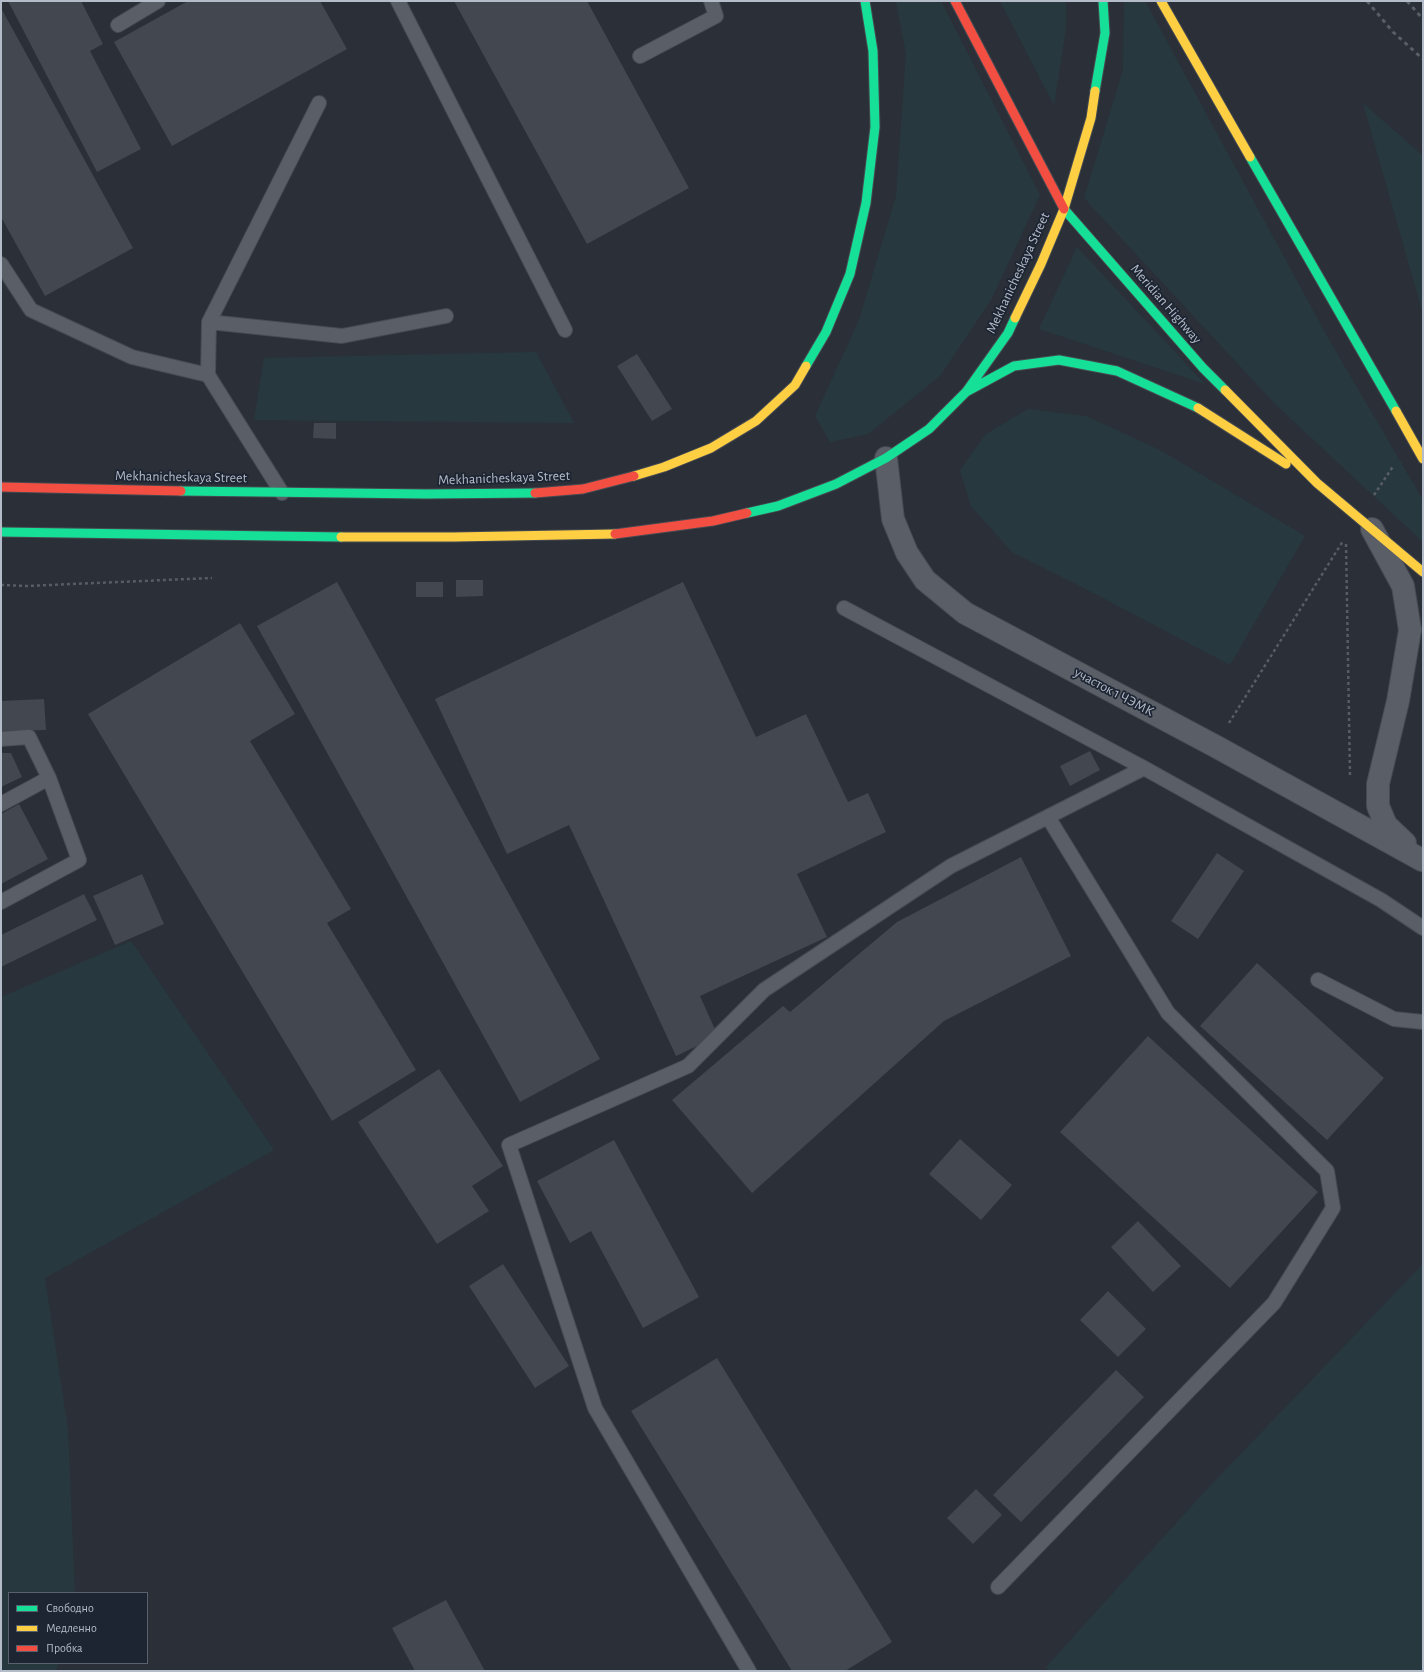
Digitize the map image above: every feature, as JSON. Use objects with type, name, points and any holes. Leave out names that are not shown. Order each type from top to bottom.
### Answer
[{"type":"main road","name":"Mekhanicheskaya Street","points":[[1,487],[282,493],[518,493],[583,489],[664,467],[711,448],[756,422],[795,385],[826,332],[850,274],[866,203],[875,127],[873,51],[865,1]]},
{"type":"main road","name":"Meridian Highway","points":[[955,1],[1064,208],[1203,368],[1317,483],[1423,572]]},
{"type":"main road","name":"Mekhanicheskaya Street","points":[[1,532],[281,537],[430,537],[616,534],[713,521],[778,506],[836,484],[886,458],[928,429],[966,392],[1008,333],[1041,264],[1064,208],[1091,118],[1105,33],[1103,1]]},
{"type":"main road","points":[[1161,1],[1423,459]]},
{"type":"main road","points":[[966,392],[1014,366],[1059,360],[1117,371],[1191,404],[1317,483]]},
{"type":"street","name":"участок 1 ЧЭМК","points":[[886,458],[893,519],[907,553],[925,580],[965,613],[1215,746],[1423,860]]},
{"type":"street","name":"участок 1 ЧЭМК","points":[[1366,523],[1403,586],[1410,630],[1398,701],[1378,784],[1378,806],[1386,825],[1423,860]]},
{"type":"lane","points":[[118,25],[158,1]]},
{"type":"lane","points":[[398,1],[565,330]]},
{"type":"lane","points":[[640,56],[716,16],[711,1]]},
{"type":"lane","points":[[282,493],[208,375],[209,322],[319,104]]},
{"type":"lane","points":[[1,264],[31,310],[132,357],[208,375]]},
{"type":"lane","points":[[209,322],[342,336],[446,316]]},
{"type":"lane","points":[[844,608],[1144,768],[1381,900],[1423,928]]},
{"type":"lane","points":[[1,739],[29,737],[49,778],[79,860],[1,902]]},
{"type":"lane","points":[[749,1671],[595,1408],[509,1145],[688,1066],[764,990],[951,866],[1144,768]]},
{"type":"lane","points":[[1,804],[49,778]]},
{"type":"lane","points":[[998,1587],[1274,1303],[1333,1208],[1327,1171],[1168,1013],[1048,816]]},
{"type":"lane","points":[[1318,980],[1394,1019],[1423,1022]]},
{"type":"path","points":[[1366,523],[1399,458],[1414,443]]},
{"type":"path","points":[[1215,746],[1346,536],[1351,820]]},
{"type":"path","points":[[1,585],[26,586],[212,578]]},
{"type":"shaded area","points":[[896,1],[941,1],[1040,195],[991,300],[940,376],[868,434],[830,442],[815,416],[859,320],[896,196],[906,54]]},
{"type":"shaded area","points":[[1000,1],[1066,1],[1066,28],[1054,105]]},
{"type":"shaded area","points":[[1124,1],[1145,1],[1328,338],[1423,500],[1423,542],[1275,404],[1084,198],[1123,70]]},
{"type":"shaded area","points":[[1363,103],[1423,156],[1423,314]]},
{"type":"shaded area","points":[[1077,247],[1205,384],[1039,329]]},
{"type":"shaded area","points":[[536,352],[574,423],[254,420],[264,358]]},
{"type":"shaded area","points":[[1028,409],[1086,416],[1160,450],[1305,536],[1230,665],[1012,552],[971,506],[960,470],[986,434]]},
{"type":"shaded area","points":[[131,941],[274,1150],[45,1278],[68,1430],[75,1592],[8,1592],[8,1664],[58,1664],[56,1671],[1,1671],[1,997]]},
{"type":"shaded area","points":[[1423,1264],[1423,1671],[1049,1671],[1046,1667],[1208,1488]]},
{"type":"building","points":[[8,1],[81,1],[103,44],[90,51],[141,149],[97,172]]},
{"type":"building","points":[[188,1],[320,1],[347,49],[172,146],[114,42]]},
{"type":"building","points":[[454,1],[587,1],[689,188],[587,244]]},
{"type":"building","points":[[1,8],[133,248],[45,296],[1,217]]},
{"type":"building","points":[[637,354],[672,409],[652,421],[617,366]]},
{"type":"building","points":[[314,423],[336,423],[336,439],[313,438]]},
{"type":"building","points":[[456,580],[483,580],[483,596],[456,597]]},
{"type":"building","points":[[337,582],[600,1059],[520,1102],[257,626]]},
{"type":"building","points":[[416,582],[443,582],[443,597],[416,597]]},
{"type":"building","points":[[683,582],[756,737],[806,714],[848,802],[868,793],[886,832],[797,874],[827,937],[700,996],[718,1036],[676,1056],[569,825],[507,854],[435,699]]},
{"type":"building","points":[[240,623],[295,714],[250,741],[351,909],[327,923],[416,1070],[332,1121],[88,714]]},
{"type":"building","points":[[44,699],[46,730],[1,731],[1,701]]},
{"type":"building","points":[[1090,751],[1100,770],[1070,786],[1060,766]]},
{"type":"building","points":[[1,753],[11,753],[22,777],[1,787]]},
{"type":"building","points":[[19,804],[48,859],[1,884],[1,814]]},
{"type":"building","points":[[1217,853],[1244,871],[1198,939],[1171,921]]},
{"type":"building","points":[[1021,857],[1071,956],[944,1021],[752,1193],[672,1100],[783,1006],[790,1012],[897,922]]},
{"type":"building","points":[[142,874],[164,924],[115,945],[93,896]]},
{"type":"building","points":[[84,894],[97,920],[1,967],[1,935]]},
{"type":"building","points":[[1257,963],[1384,1078],[1327,1140],[1200,1026]]},
{"type":"building","points":[[1148,1036],[1318,1192],[1230,1288],[1060,1132]]},
{"type":"building","points":[[439,1069],[503,1166],[472,1186],[489,1211],[437,1244],[358,1122]]},
{"type":"building","points":[[960,1139],[1012,1185],[981,1220],[929,1174]]},
{"type":"building","points":[[614,1140],[699,1297],[643,1328],[591,1231],[570,1243],[537,1181]]},
{"type":"building","points":[[1138,1221],[1181,1266],[1153,1292],[1111,1247]]},
{"type":"building","points":[[503,1264],[569,1366],[535,1388],[469,1286]]},
{"type":"building","points":[[1108,1291],[1146,1329],[1118,1357],[1080,1320]]},
{"type":"building","points":[[717,1358],[892,1642],[845,1671],[792,1671],[631,1411]]},
{"type":"building","points":[[1116,1370],[1144,1397],[1021,1522],[993,1495]]},
{"type":"building","points":[[976,1489],[1002,1515],[973,1544],[947,1518]]},
{"type":"building","points":[[446,1600],[485,1671],[415,1671],[392,1628]]},
{"type":"railway","points":[[1367,1],[1393,32],[1423,59]]},
{"type":"railway","points":[[1407,1],[1423,19]]},
{"type":"traffic: fast","points":[[806,366],[826,332],[850,274],[866,203],[875,127],[873,51],[865,1]]},
{"type":"traffic: fast","points":[[1095,91],[1105,33],[1103,1]]},
{"type":"traffic: fast","points":[[1250,157],[1396,411]]},
{"type":"traffic: fast","points":[[1064,209],[1203,368],[1225,390]]},
{"type":"traffic: fast","points":[[747,513],[778,506],[836,484],[886,458],[929,429],[966,392],[1008,333],[1015,318]]},
{"type":"traffic: fast","points":[[966,392],[1014,366],[1059,360],[1117,371],[1198,408]]},
{"type":"traffic: fast","points":[[181,491],[426,494],[535,493]]},
{"type":"traffic: fast","points":[[1,532],[341,537]]},
{"type":"traffic: slow","points":[[1161,1],[1250,157]]},
{"type":"traffic: slow","points":[[1015,318],[1041,264],[1064,209],[1091,118],[1095,91]]},
{"type":"traffic: slow","points":[[634,476],[664,467],[711,448],[756,421],[795,385],[806,366]]},
{"type":"traffic: slow","points":[[1225,390],[1317,483],[1423,572]]},
{"type":"traffic: slow","points":[[1198,408],[1286,464]]},
{"type":"traffic: slow","points":[[1396,411],[1423,459]]},
{"type":"traffic: slow","points":[[341,537],[454,537],[615,534]]},
{"type":"traffic: jam","points":[[955,1],[1064,209]]},
{"type":"traffic: jam","points":[[535,493],[583,489],[634,476]]},
{"type":"traffic: jam","points":[[1,487],[181,491]]},
{"type":"traffic: jam","points":[[615,534],[713,521],[747,513]]}]
